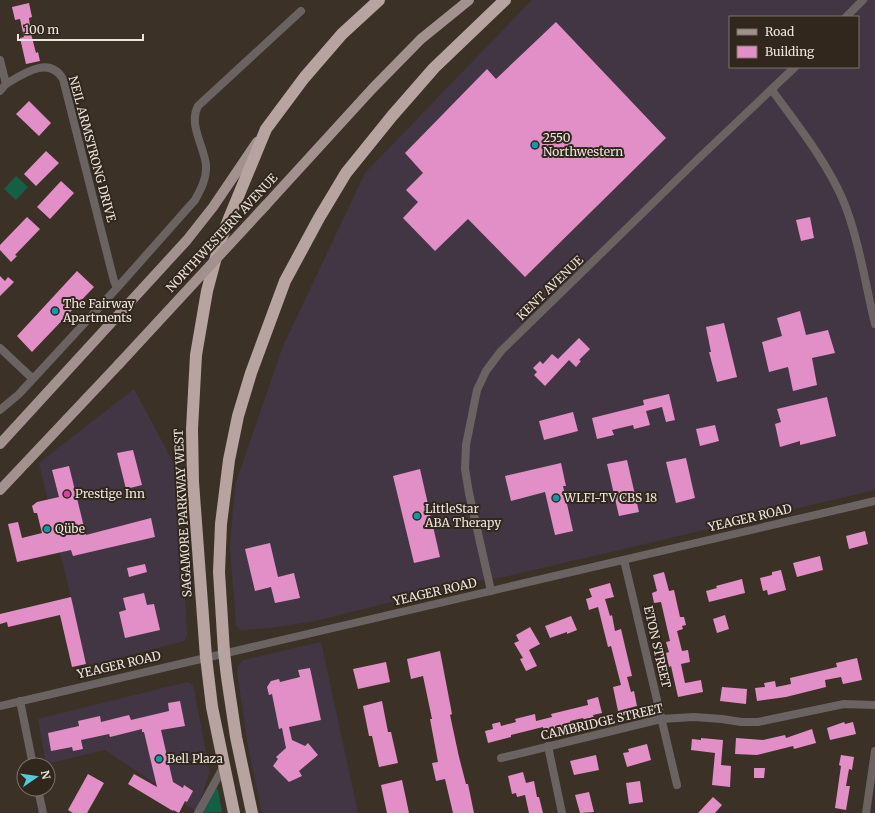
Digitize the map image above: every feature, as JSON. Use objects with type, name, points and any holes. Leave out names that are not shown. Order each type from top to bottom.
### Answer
[{"type":"highway","name":"SAGAMORE PARKWAY WEST","points":[[234,813],[212,707],[206,657],[193,482],[192,429],[196,355],[207,291],[220,242],[266,129],[304,78],[342,34],[380,0]]},
{"type":"highway","points":[[252,813],[236,737],[224,652],[219,572],[221,524],[229,460],[238,416],[250,373],[286,281],[319,218],[346,173],[392,116],[434,68],[505,0]]},
{"type":"main road","name":"NORTHWESTERN AVENUE","points":[[0,490],[119,364],[372,89],[421,39],[469,0]]},
{"type":"main road","name":"NORTHWESTERN AVENUE","points":[[0,444],[187,240],[213,207],[266,129]]},
{"type":"street","points":[[847,16],[863,0]]},
{"type":"street","points":[[0,410],[11,402],[33,379],[117,288],[190,205],[202,189],[206,175],[206,164],[195,124],[195,112],[198,106],[301,11]]},
{"type":"street","points":[[0,60],[3,87]]},
{"type":"street","name":"NEIL ARMSTRONG DRIVE","points":[[3,87],[29,71],[40,68],[54,69],[63,79],[117,288]]},
{"type":"street","name":"KENT AVENUE","points":[[491,591],[468,493],[466,469],[466,445],[471,414],[477,390],[486,371],[501,351],[698,159],[795,68]]},
{"type":"street","points":[[772,90],[826,166],[843,200],[856,239],[875,324]]},
{"type":"street","points":[[0,348],[33,379]]},
{"type":"street","name":"YEAGER ROAD","points":[[0,706],[224,652],[875,501]]},
{"type":"street","name":"ETON STREET","points":[[624,560],[677,785]]},
{"type":"street","points":[[20,701],[31,757]]},
{"type":"street","name":"CAMBRIDGE STREET","points":[[501,758],[661,719],[694,716],[741,722],[758,722],[844,704],[875,705]]},
{"type":"street","points":[[548,746],[562,813]]},
{"type":"street","points":[[866,813],[875,751]]},
{"type":"street","points":[[198,813],[224,766]]},
{"type":"street","points":[[40,797],[43,813]]},
{"type":"shaded area","points":[[532,0],[875,0],[875,490],[504,577],[477,581],[315,621],[270,628],[241,630],[236,625],[230,547],[235,485],[283,346],[365,173]]},
{"type":"shaded area","points":[[134,389],[178,471],[187,635],[184,641],[87,666],[39,463]]},
{"type":"shaded area","points":[[321,642],[358,813],[262,813],[248,747],[237,671],[238,665],[243,660]]},
{"type":"shaded area","points":[[187,682],[193,685],[210,772],[196,811],[105,750],[56,762],[56,757],[45,757],[38,719]]},
{"type":"green space","points":[[16,176],[28,187],[16,200],[4,189]]},
{"type":"green space","points":[[216,788],[218,790],[222,812],[200,813]]},
{"type":"building","points":[[29,3],[32,17],[29,18],[29,26],[36,53],[38,52],[40,61],[26,64],[20,38],[24,37],[20,19],[15,20],[12,7]]},
{"type":"building","name":"2550 Northwestern","points":[[556,22],[666,138],[525,277],[468,219],[435,251],[403,218],[418,202],[406,190],[423,173],[405,153],[487,69],[496,79]]},
{"type":"building","points":[[29,101],[51,123],[39,136],[16,114]]},
{"type":"building","points":[[46,151],[59,163],[36,186],[24,174]]},
{"type":"building","points":[[61,181],[74,193],[50,219],[37,207]]},
{"type":"building","points":[[27,217],[40,229],[15,255],[17,256],[11,262],[0,250],[0,245]]},
{"type":"building","points":[[810,217],[814,238],[801,241],[796,220]]},
{"type":"building","name":"The Fairway Apartments","points":[[77,271],[94,287],[32,352],[17,336]]},
{"type":"building","points":[[0,276],[5,281],[8,277],[14,282],[0,296]]},
{"type":"building","points":[[800,311],[806,335],[828,330],[835,353],[812,358],[817,385],[793,391],[788,367],[769,372],[762,342],[782,336],[777,318]]},
{"type":"building","points":[[724,323],[737,377],[717,382],[709,352],[711,352],[706,327]]},
{"type":"building","points":[[579,338],[590,349],[579,360],[581,361],[576,367],[569,360],[545,386],[534,375],[537,372],[533,368],[540,361],[543,364],[552,354],[558,359]]},
{"type":"building","points":[[669,394],[675,420],[666,422],[662,407],[646,411],[650,425],[634,429],[633,425],[612,430],[614,435],[597,439],[592,418],[644,405],[643,400]]},
{"type":"building","points":[[827,397],[836,436],[800,445],[800,441],[780,447],[775,424],[781,422],[777,409]]},
{"type":"building","points":[[573,412],[578,431],[544,440],[539,421]]},
{"type":"building","points":[[715,425],[719,441],[700,446],[696,429]]},
{"type":"building","points":[[133,450],[142,485],[126,489],[117,453]]},
{"type":"building","points":[[686,458],[695,498],[676,503],[666,462]]},
{"type":"building","points":[[627,460],[639,512],[619,516],[607,464]]},
{"type":"building","name":"WLFI-TV CBS 18","points":[[561,463],[566,486],[563,486],[573,531],[555,535],[545,492],[511,501],[505,476]]},
{"type":"building","points":[[69,466],[86,535],[151,518],[155,537],[73,556],[71,550],[17,562],[8,524],[18,522],[22,538],[42,533],[37,513],[34,513],[32,506],[37,502],[59,497],[52,470]]},
{"type":"building","name":"LittleStar ABA Therapy","points":[[420,469],[440,557],[414,563],[393,476]]},
{"type":"building","points":[[865,531],[868,544],[849,549],[846,536]]},
{"type":"building","points":[[270,543],[278,577],[294,573],[300,598],[275,603],[271,587],[255,591],[245,549]]},
{"type":"building","points":[[820,556],[823,570],[797,577],[793,563]]},
{"type":"building","points":[[145,564],[147,572],[129,577],[127,568]]},
{"type":"building","points":[[781,570],[786,590],[768,595],[767,590],[763,591],[760,578],[772,575],[772,572]]},
{"type":"building","points":[[664,572],[669,591],[674,590],[680,617],[684,617],[686,625],[682,626],[683,629],[677,631],[682,651],[688,650],[690,662],[681,664],[685,683],[701,680],[703,692],[678,697],[671,666],[669,667],[666,653],[669,652],[666,642],[670,641],[661,602],[654,603],[652,593],[657,591],[653,575]]},
{"type":"building","points":[[742,579],[745,593],[709,602],[706,591],[717,588],[716,586]]},
{"type":"building","points":[[610,583],[614,597],[605,599],[610,616],[612,615],[615,631],[621,629],[632,676],[627,677],[631,692],[634,691],[637,706],[618,711],[613,687],[621,685],[611,646],[608,647],[598,607],[589,610],[586,599],[592,597],[589,589]]},
{"type":"building","points":[[144,593],[147,605],[154,604],[160,630],[125,638],[119,612],[126,610],[123,598]]},
{"type":"building","points":[[71,597],[86,664],[72,667],[60,615],[8,627],[7,622],[0,624],[0,614]]},
{"type":"building","points":[[725,615],[729,629],[717,633],[713,619]]},
{"type":"building","points":[[571,616],[577,630],[550,638],[545,626]]},
{"type":"building","points":[[530,627],[540,644],[529,650],[537,666],[526,671],[520,659],[523,658],[514,643],[519,641],[516,635]]},
{"type":"building","points":[[440,651],[452,714],[450,715],[459,757],[466,784],[468,784],[474,813],[453,813],[445,779],[436,781],[432,763],[438,762],[430,719],[432,719],[423,676],[411,679],[407,659]]},
{"type":"building","points":[[857,658],[862,680],[843,684],[841,677],[825,680],[826,687],[786,697],[757,701],[755,688],[765,687],[764,683],[775,681],[776,687],[791,684],[790,678],[837,667],[836,663]]},
{"type":"building","points":[[386,662],[390,682],[358,689],[353,669]]},
{"type":"building","points":[[310,668],[321,720],[289,727],[292,740],[305,746],[308,743],[318,755],[299,771],[302,776],[289,782],[273,766],[278,759],[276,757],[286,748],[282,728],[279,729],[272,694],[269,695],[267,687],[271,681],[279,679],[280,682],[300,677],[298,670]]},
{"type":"building","points":[[722,687],[747,689],[746,704],[720,701]]},
{"type":"building","points":[[598,697],[602,713],[593,715],[594,718],[584,720],[583,718],[570,721],[571,725],[544,732],[543,727],[511,735],[511,737],[488,743],[485,731],[493,729],[492,724],[500,722],[501,726],[516,722],[515,719],[535,714],[536,721],[552,717],[551,714],[588,705],[587,700]]},
{"type":"building","points":[[180,701],[185,726],[161,730],[173,782],[183,788],[184,785],[193,791],[187,802],[185,801],[179,813],[173,811],[128,784],[134,774],[157,787],[142,729],[110,737],[109,734],[81,740],[83,749],[73,751],[72,747],[51,751],[48,733],[79,726],[78,721],[100,716],[101,722],[129,715],[131,720],[169,711],[168,703]]},
{"type":"building","points":[[382,701],[388,732],[391,732],[398,763],[379,767],[372,736],[369,736],[363,706]]},
{"type":"building","points":[[844,722],[845,724],[853,722],[856,734],[830,740],[827,728]]},
{"type":"building","points":[[812,729],[816,743],[794,749],[793,746],[757,755],[735,754],[736,738],[763,740],[785,735],[786,738]]},
{"type":"building","points":[[701,738],[723,740],[721,765],[731,766],[730,787],[712,785],[715,753],[691,750],[692,739],[701,740]]},
{"type":"building","points":[[647,744],[651,760],[627,767],[623,753],[629,752],[628,749]]},
{"type":"building","points":[[596,755],[599,770],[574,775],[570,761]]},
{"type":"building","points":[[841,755],[854,757],[852,770],[849,769],[846,786],[850,786],[846,810],[835,808],[841,766],[839,765]]},
{"type":"building","points":[[754,768],[765,768],[764,778],[754,778]]},
{"type":"building","points":[[523,772],[526,783],[534,781],[537,797],[539,797],[543,813],[529,813],[525,795],[517,797],[516,793],[512,794],[508,776]]},
{"type":"building","points":[[88,774],[104,783],[87,813],[73,813],[68,810]]},
{"type":"building","points":[[402,780],[409,813],[387,813],[381,785]]},
{"type":"building","points":[[640,781],[643,802],[629,804],[626,783]]},
{"type":"building","points":[[589,792],[594,812],[580,813],[575,795]]},
{"type":"building","points":[[713,797],[722,805],[715,813],[698,813]]},
{"type":"place","name":"2550 Northwestern","points":[[535,145]]},
{"type":"place","name":"The Fairway Apartments","points":[[55,311]]},
{"type":"place","name":"Prestige Inn","points":[[67,494]]},
{"type":"place","name":"WLFI-TV CBS 18","points":[[556,498]]},
{"type":"place","name":"LittleStar ABA Therapy","points":[[417,516]]},
{"type":"place","name":"Qübe","points":[[47,529]]},
{"type":"place","name":"Bell Plaza","points":[[159,759]]}]
